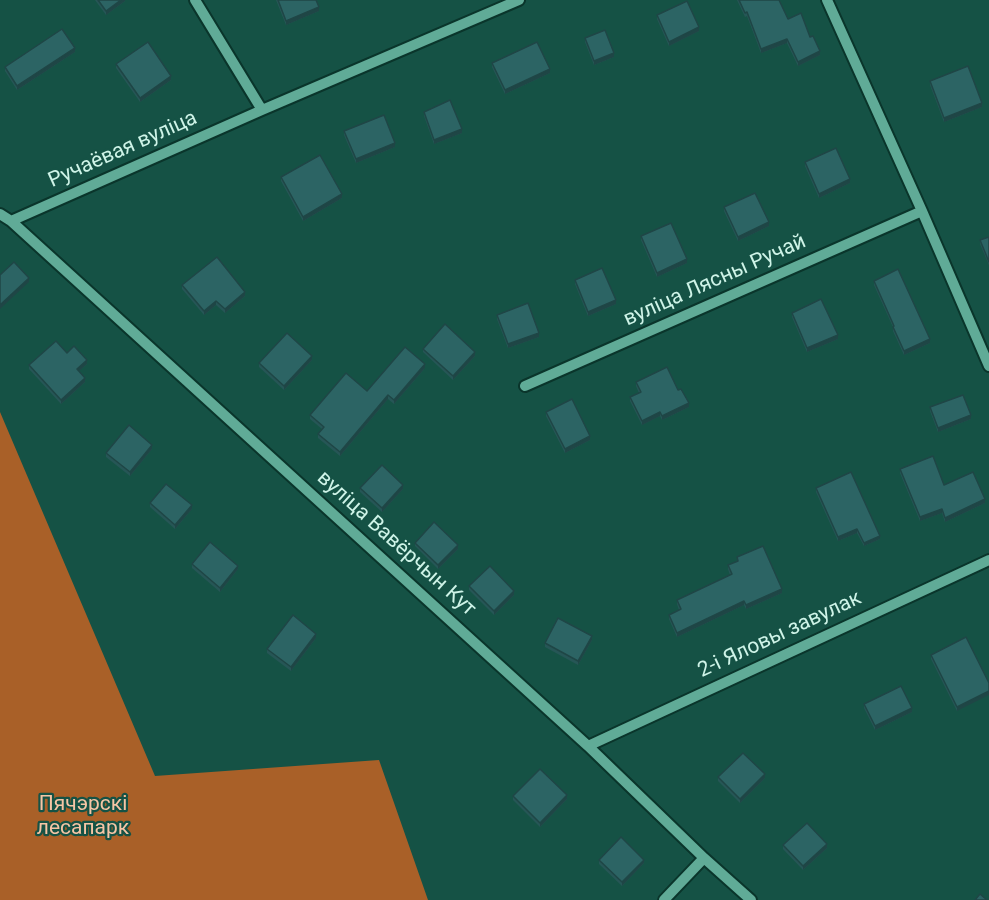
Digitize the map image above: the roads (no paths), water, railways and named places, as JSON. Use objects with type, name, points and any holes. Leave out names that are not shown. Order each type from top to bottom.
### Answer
[{"type":"street","points":[[195,0],[262,110]]},
{"type":"street","name":"Ручаёвая вуліца","points":[[11,221],[519,0]]},
{"type":"street","points":[[827,0],[989,366]]},
{"type":"street","name":"вуліца Лясны Ручай","points":[[525,386],[922,211]]},
{"type":"street","points":[[0,214],[11,221]]},
{"type":"street","name":"вуліца Вавёрчын Кут","points":[[11,221],[588,746],[751,900]]},
{"type":"street","name":"2-і Яловы завулак","points":[[588,746],[989,560]]},
{"type":"street","points":[[664,900],[704,858]]},
{"type":"park label","name":"Пячэрскі лесапарк","points":[[83,817]]}]
